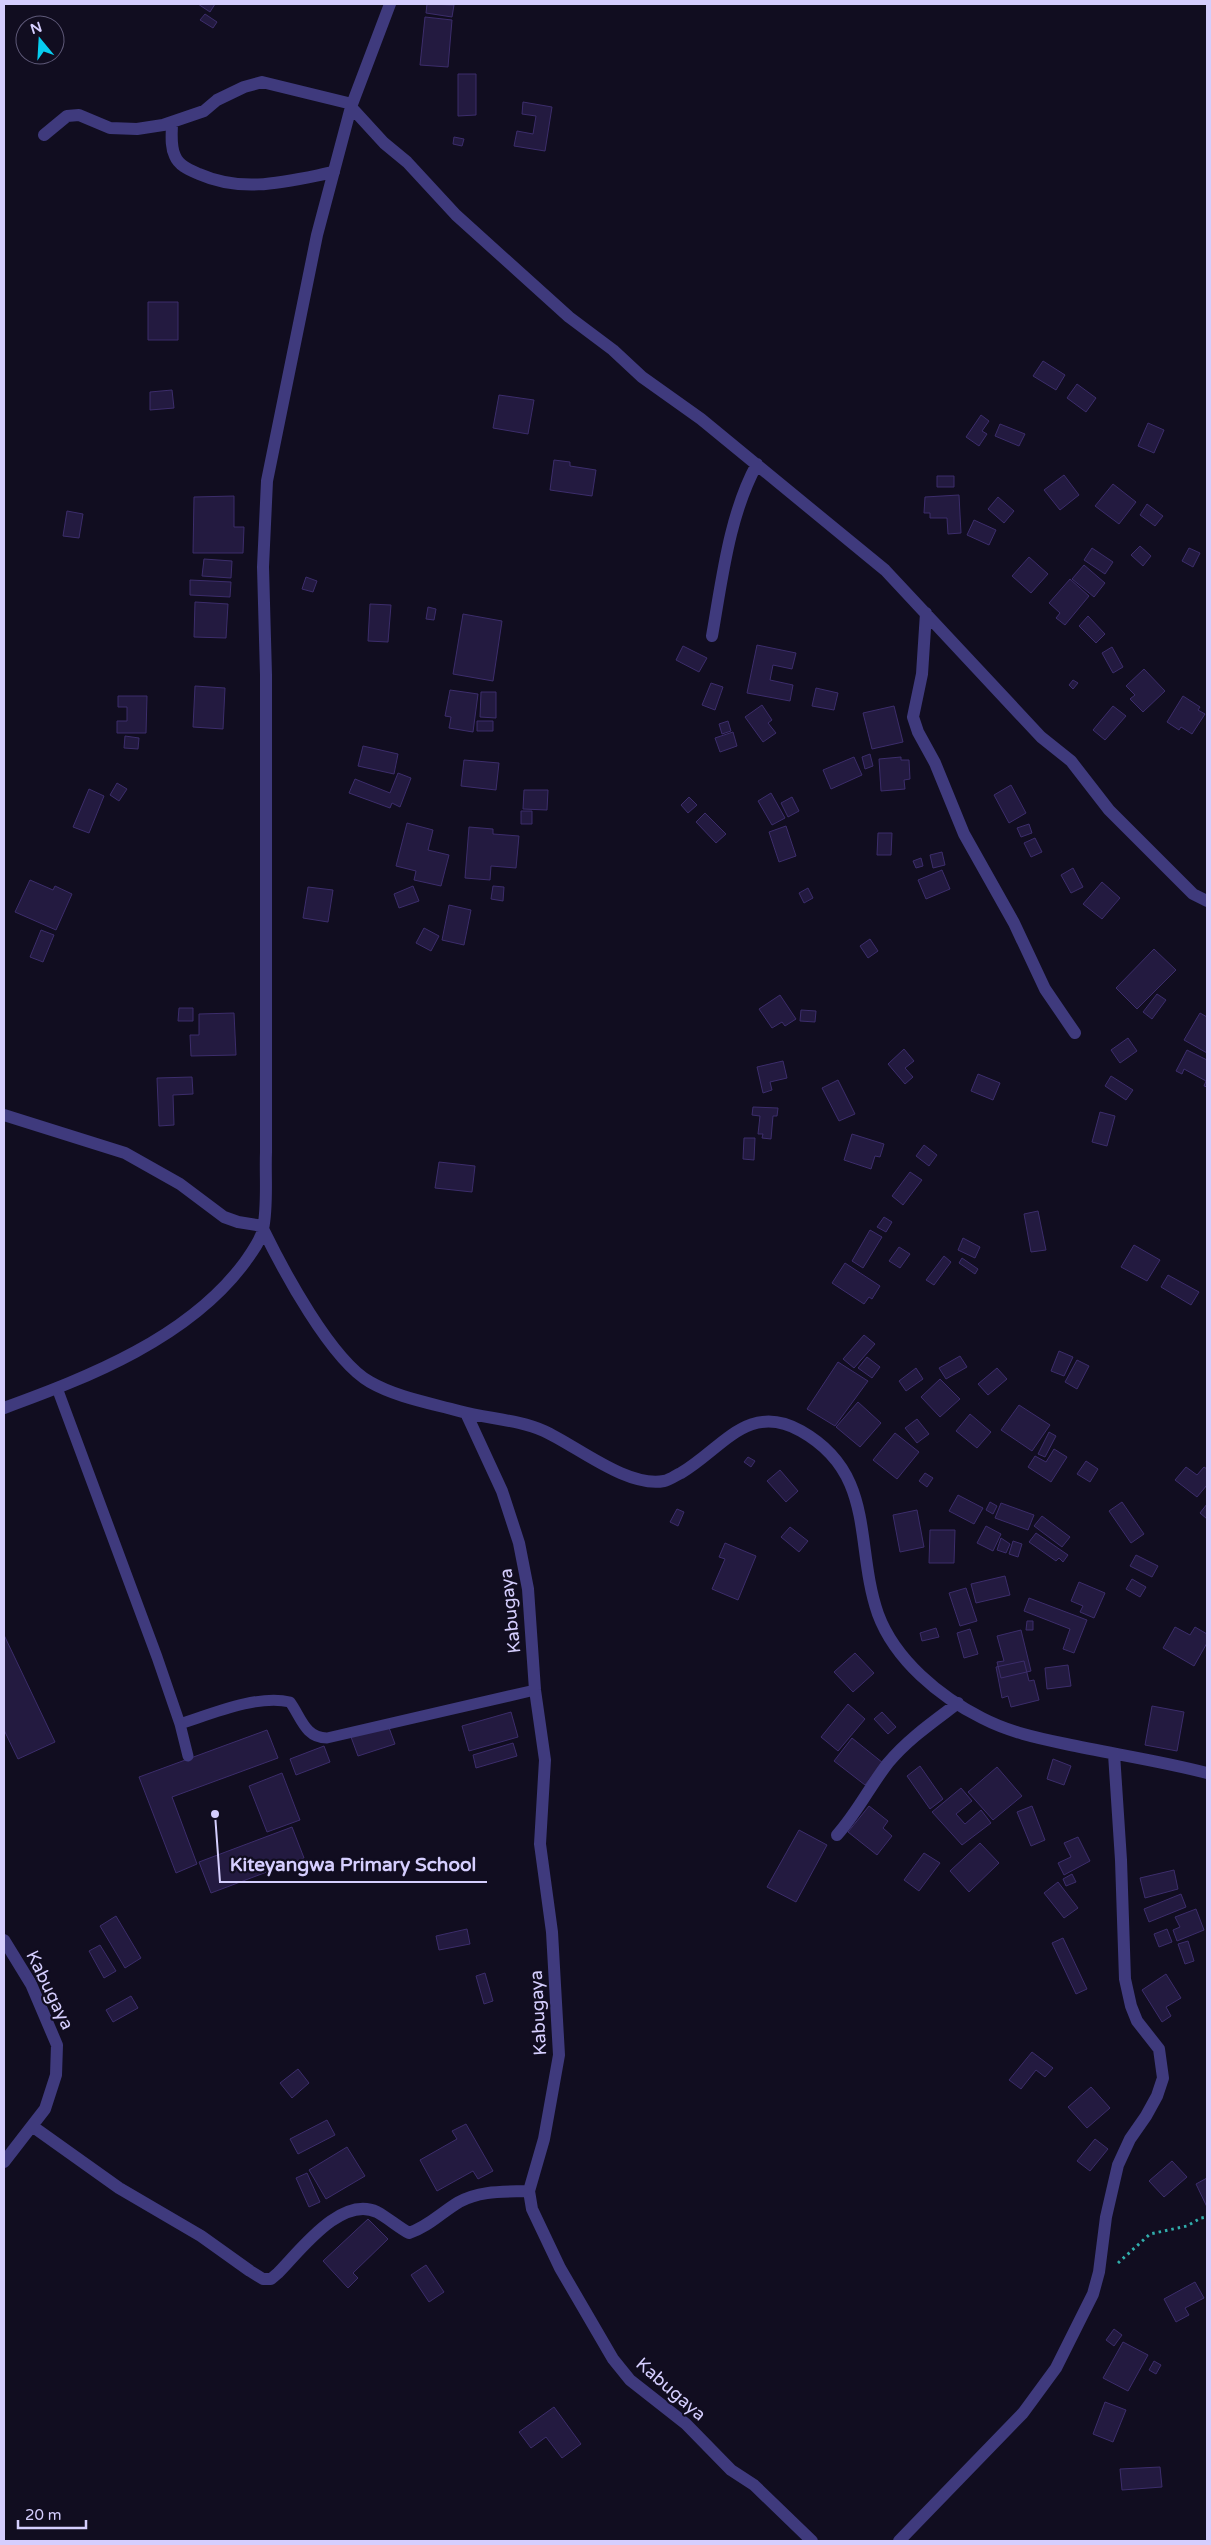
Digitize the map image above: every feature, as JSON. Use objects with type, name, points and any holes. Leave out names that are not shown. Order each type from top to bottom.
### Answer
[{"type":"street","points":[[4,1408],[57,1388],[132,1352],[188,1318],[235,1274],[252,1251],[263,1227],[266,1152],[266,675],[263,567],[267,481],[315,244],[352,106],[390,4]]},
{"type":"street","points":[[44,134],[68,116],[79,115],[110,128],[137,129],[172,122],[204,111],[217,100],[244,87],[262,82],[352,106],[371,131],[407,162],[456,215],[569,317],[613,350],[635,372],[700,419],[885,570],[1041,736],[1071,761],[1108,810],[1193,894],[1207,900]]},
{"type":"street","points":[[172,122],[172,148],[175,158],[186,168],[208,178],[232,185],[258,186],[334,172]]},
{"type":"street","points":[[712,636],[731,537],[748,480],[756,464]]},
{"type":"street","points":[[926,613],[922,674],[913,717],[918,732],[935,763],[964,834],[1014,923],[1045,989],[1075,1033]]},
{"type":"street","points":[[4,1115],[125,1153],[180,1184],[224,1217],[263,1227],[303,1300],[334,1349],[368,1382],[394,1392],[466,1413],[522,1423],[543,1431],[628,1477],[649,1481],[666,1481],[688,1468],[728,1437],[748,1425],[767,1420],[786,1424],[804,1432],[822,1447],[848,1477],[857,1499],[873,1594],[879,1616],[890,1639],[918,1673],[980,1718],[1004,1728],[1114,1754],[1168,1763],[1207,1773]]},
{"type":"street","name":"Kabugaya","points":[[466,1413],[502,1491],[519,1544],[528,1589],[535,1690],[545,1760],[540,1844],[552,1932],[559,2055],[544,2139],[529,2191],[532,2209],[542,2233],[612,2359],[630,2380],[686,2424],[731,2470],[754,2485],[812,2541]]},
{"type":"street","points":[[837,1835],[859,1808],[886,1766],[902,1748],[958,1703]]},
{"type":"street","points":[[899,2541],[1024,2413],[1056,2368],[1093,2294],[1099,2272],[1106,2217],[1118,2165],[1130,2138],[1146,2116],[1157,2096],[1163,2078],[1159,2049],[1137,2021],[1131,2006],[1125,1978],[1121,1860],[1114,1754]]},
{"type":"street","name":"Kabugaya","points":[[4,1940],[31,1984],[57,2045],[56,2075],[45,2108],[4,2162]]},
{"type":"street","points":[[32,2126],[119,2188],[201,2236],[263,2279],[271,2279],[278,2274],[332,2219],[346,2212],[360,2208],[377,2212],[410,2233],[420,2230],[460,2202],[484,2192],[529,2191]]},
{"type":"lane","points":[[57,1388],[180,1724],[188,1756]]},
{"type":"lane","points":[[180,1724],[253,1703],[284,1700],[290,1702],[312,1735],[327,1738],[535,1690]]},
{"type":"path","points":[[1099,2272],[1127,2257],[1150,2234],[1188,2226],[1201,2218],[1207,2217]]},
{"type":"building","points":[[198,4],[215,4],[210,12]]},
{"type":"building","points":[[427,4],[454,5],[452,17],[426,13]]},
{"type":"building","points":[[205,14],[217,22],[213,28],[200,20]]},
{"type":"building","points":[[425,17],[452,20],[448,67],[420,65]]},
{"type":"building","points":[[458,74],[476,74],[476,115],[458,116]]},
{"type":"building","points":[[523,102],[552,107],[545,151],[514,146],[517,131],[533,134],[536,116],[522,114]]},
{"type":"building","points":[[454,137],[464,139],[462,146],[453,144]]},
{"type":"building","points":[[148,302],[178,302],[178,340],[148,340]]},
{"type":"building","points":[[1043,361],[1065,375],[1056,390],[1033,376]]},
{"type":"building","points":[[1077,384],[1096,398],[1086,412],[1067,398]]},
{"type":"building","points":[[172,390],[174,408],[150,410],[150,392]]},
{"type":"building","points":[[499,395],[534,400],[528,434],[493,428]]},
{"type":"building","points":[[981,415],[989,421],[982,431],[987,434],[979,446],[966,437]]},
{"type":"building","points":[[1148,423],[1164,430],[1154,453],[1138,446]]},
{"type":"building","points":[[1000,424],[1025,434],[1019,446],[995,436]]},
{"type":"building","points":[[554,460],[570,462],[570,466],[596,470],[592,496],[550,490]]},
{"type":"building","points":[[1064,475],[1079,495],[1060,510],[1044,490]]},
{"type":"building","points":[[937,476],[954,476],[954,487],[937,487]]},
{"type":"building","points":[[1113,484],[1136,502],[1119,524],[1095,506]]},
{"type":"building","points":[[959,495],[961,533],[948,534],[947,518],[930,518],[930,513],[924,513],[925,497]]},
{"type":"building","points":[[234,496],[234,527],[244,527],[243,553],[193,553],[194,497]]},
{"type":"building","points":[[998,497],[1014,511],[1004,523],[988,509]]},
{"type":"building","points":[[1147,504],[1163,516],[1155,526],[1140,515]]},
{"type":"building","points":[[67,511],[83,514],[79,538],[63,536]]},
{"type":"building","points":[[974,520],[996,530],[989,545],[967,535]]},
{"type":"building","points":[[1140,546],[1151,556],[1143,566],[1131,555]]},
{"type":"building","points":[[1092,548],[1113,562],[1105,574],[1084,560]]},
{"type":"building","points":[[1189,548],[1200,553],[1193,567],[1182,561]]},
{"type":"building","points":[[1029,557],[1048,574],[1031,593],[1012,576]]},
{"type":"building","points":[[204,559],[232,561],[231,578],[202,576]]},
{"type":"building","points":[[1084,565],[1105,583],[1094,597],[1072,579]]},
{"type":"building","points":[[306,577],[317,581],[313,592],[302,589]]},
{"type":"building","points":[[1070,579],[1089,596],[1065,625],[1056,618],[1060,613],[1049,603]]},
{"type":"building","points":[[190,580],[231,582],[230,597],[190,595]]},
{"type":"building","points":[[195,602],[228,604],[226,638],[194,637]]},
{"type":"building","points":[[370,604],[391,605],[388,642],[368,641]]},
{"type":"building","points":[[428,607],[436,609],[434,620],[426,619]]},
{"type":"building","points":[[463,614],[502,621],[493,681],[453,674]]},
{"type":"building","points":[[1088,616],[1105,634],[1096,643],[1079,626]]},
{"type":"building","points":[[757,645],[796,653],[792,669],[773,665],[770,680],[793,685],[790,701],[747,693]]},
{"type":"building","points":[[683,646],[707,658],[699,672],[676,660]]},
{"type":"building","points":[[1112,647],[1123,667],[1113,673],[1102,653]]},
{"type":"building","points":[[1144,669],[1165,691],[1143,712],[1130,699],[1135,695],[1126,686]]},
{"type":"building","points":[[1073,680],[1078,683],[1073,689],[1069,685]]},
{"type":"building","points":[[711,683],[723,687],[715,710],[702,705]]},
{"type":"building","points":[[195,686],[225,688],[223,729],[193,727]]},
{"type":"building","points":[[816,688],[838,693],[834,710],[812,706]]},
{"type":"building","points":[[450,690],[478,694],[473,732],[449,728],[451,717],[445,716]]},
{"type":"building","points":[[481,692],[496,692],[496,718],[480,717]]},
{"type":"building","points":[[118,696],[147,696],[146,733],[117,733],[117,721],[127,721],[127,707],[118,707]]},
{"type":"building","points":[[1183,696],[1200,707],[1198,710],[1205,714],[1192,734],[1181,727],[1179,730],[1167,722]]},
{"type":"building","points":[[762,705],[772,720],[768,723],[776,733],[763,742],[745,717]]},
{"type":"building","points":[[894,706],[903,742],[872,749],[863,713]]},
{"type":"building","points":[[1113,706],[1126,716],[1105,740],[1093,730]]},
{"type":"building","points":[[477,721],[493,721],[493,731],[477,731]]},
{"type":"building","points":[[728,721],[731,731],[722,734],[719,724]]},
{"type":"building","points":[[733,732],[737,746],[720,752],[715,738]]},
{"type":"building","points":[[125,736],[139,738],[138,749],[124,748]]},
{"type":"building","points":[[363,746],[398,754],[394,774],[358,766]]},
{"type":"building","points":[[870,754],[873,766],[865,769],[862,757]]},
{"type":"building","points":[[854,757],[862,775],[831,789],[823,770]]},
{"type":"building","points":[[901,757],[901,760],[909,760],[910,779],[904,780],[905,789],[881,791],[879,759]]},
{"type":"building","points":[[464,760],[499,763],[496,790],[461,786]]},
{"type":"building","points":[[398,773],[411,778],[400,807],[392,803],[390,808],[349,793],[355,779],[390,793]]},
{"type":"building","points":[[117,783],[127,789],[119,801],[110,795]]},
{"type":"building","points":[[1011,785],[1026,813],[1009,823],[994,795]]},
{"type":"building","points":[[89,789],[104,796],[89,833],[73,827]]},
{"type":"building","points":[[524,790],[548,790],[547,810],[523,809]]},
{"type":"building","points":[[771,793],[785,818],[772,825],[758,801]]},
{"type":"building","points":[[689,797],[697,805],[688,813],[681,805]]},
{"type":"building","points":[[792,797],[799,811],[788,817],[781,803]]},
{"type":"building","points":[[521,811],[532,811],[532,824],[521,824]]},
{"type":"building","points":[[705,813],[726,834],[716,843],[696,822]]},
{"type":"building","points":[[407,823],[433,830],[428,850],[449,855],[441,886],[414,880],[416,871],[396,866]]},
{"type":"building","points":[[1029,824],[1032,833],[1021,837],[1017,828]]},
{"type":"building","points":[[786,826],[796,856],[779,862],[769,832]]},
{"type":"building","points":[[469,827],[493,829],[493,834],[519,836],[516,868],[491,866],[490,880],[465,878]]},
{"type":"building","points":[[878,833],[892,833],[891,855],[877,855]]},
{"type":"building","points":[[1035,838],[1042,852],[1031,857],[1024,843]]},
{"type":"building","points":[[942,852],[945,865],[933,868],[930,855]]},
{"type":"building","points":[[921,858],[923,866],[916,868],[913,861]]},
{"type":"building","points":[[1073,868],[1083,887],[1071,893],[1061,875]]},
{"type":"building","points":[[942,870],[950,889],[926,899],[918,880]]},
{"type":"building","points":[[30,880],[53,890],[55,886],[72,894],[56,930],[15,912]]},
{"type":"building","points":[[1102,882],[1120,898],[1102,919],[1083,904]]},
{"type":"building","points":[[413,886],[419,901],[399,908],[394,894]]},
{"type":"building","points":[[493,886],[504,887],[503,901],[491,899]]},
{"type":"building","points":[[308,887],[333,890],[328,922],[303,918]]},
{"type":"building","points":[[808,888],[813,898],[804,903],[799,893]]},
{"type":"building","points":[[449,905],[471,910],[464,945],[442,940]]},
{"type":"building","points":[[424,928],[439,936],[431,951],[416,943]]},
{"type":"building","points":[[41,930],[54,935],[43,962],[30,957]]},
{"type":"building","points":[[870,939],[878,951],[868,958],[860,946]]},
{"type":"building","points":[[1154,949],[1176,970],[1137,1009],[1116,988]]},
{"type":"building","points":[[1157,994],[1166,1000],[1152,1019],[1143,1012]]},
{"type":"building","points":[[780,995],[796,1019],[785,1026],[782,1022],[772,1028],[759,1009]]},
{"type":"building","points":[[179,1008],[193,1008],[193,1021],[178,1021]]},
{"type":"building","points":[[801,1010],[816,1011],[815,1022],[800,1021]]},
{"type":"building","points":[[234,1013],[236,1055],[191,1056],[190,1035],[199,1035],[199,1014]]},
{"type":"building","points":[[1200,1013],[1207,1017],[1207,1053],[1184,1040]]},
{"type":"building","points":[[1128,1038],[1137,1051],[1120,1063],[1111,1050]]},
{"type":"building","points":[[904,1049],[914,1061],[905,1068],[913,1077],[905,1084],[888,1064]]},
{"type":"building","points":[[1187,1050],[1207,1060],[1207,1087],[1204,1086],[1206,1081],[1184,1069],[1182,1074],[1176,1071]]},
{"type":"building","points":[[783,1061],[787,1078],[770,1082],[772,1090],[763,1093],[757,1067]]},
{"type":"building","points":[[978,1074],[1000,1083],[993,1100],[971,1091]]},
{"type":"building","points":[[1111,1076],[1133,1090],[1126,1100],[1105,1086]]},
{"type":"building","points":[[192,1077],[193,1094],[173,1095],[174,1125],[159,1126],[157,1078]]},
{"type":"building","points":[[838,1080],[855,1114],[839,1121],[822,1088]]},
{"type":"building","points":[[753,1107],[778,1108],[777,1116],[773,1116],[771,1139],[762,1138],[763,1134],[758,1134],[760,1116],[752,1115]]},
{"type":"building","points":[[1100,1112],[1115,1116],[1107,1146],[1092,1142]]},
{"type":"building","points":[[852,1134],[884,1144],[880,1157],[875,1156],[871,1169],[844,1160]]},
{"type":"building","points":[[744,1138],[755,1138],[754,1160],[743,1159]]},
{"type":"building","points":[[924,1145],[937,1155],[929,1166],[916,1156]]},
{"type":"building","points":[[439,1162],[475,1166],[472,1192],[435,1188]]},
{"type":"building","points":[[910,1172],[922,1180],[903,1205],[892,1196]]},
{"type":"building","points":[[1038,1211],[1046,1250],[1031,1252],[1024,1214]]},
{"type":"building","points":[[884,1217],[892,1222],[886,1232],[877,1227]]},
{"type":"building","points":[[870,1230],[882,1237],[863,1268],[852,1261]]},
{"type":"building","points":[[963,1238],[980,1247],[975,1258],[958,1250]]},
{"type":"building","points":[[1134,1245],[1160,1260],[1147,1281],[1121,1267]]},
{"type":"building","points":[[899,1247],[910,1254],[900,1268],[889,1261]]},
{"type":"building","points":[[944,1256],[951,1262],[934,1285],[926,1280]]},
{"type":"building","points":[[962,1258],[978,1269],[975,1274],[959,1263]]},
{"type":"building","points":[[845,1263],[880,1286],[872,1299],[869,1297],[864,1304],[832,1283]]},
{"type":"building","points":[[1168,1275],[1199,1292],[1191,1305],[1161,1287]]},
{"type":"building","points":[[864,1335],[875,1344],[854,1368],[843,1359]]},
{"type":"building","points":[[1059,1351],[1073,1357],[1064,1376],[1051,1371]]},
{"type":"building","points":[[960,1356],[967,1367],[946,1379],[939,1368]]},
{"type":"building","points":[[867,1357],[880,1367],[872,1378],[858,1368]]},
{"type":"building","points":[[1077,1360],[1089,1366],[1077,1389],[1065,1382]]},
{"type":"building","points":[[838,1362],[868,1381],[835,1426],[807,1409]]},
{"type":"building","points":[[916,1368],[923,1379],[906,1391],[899,1381]]},
{"type":"building","points":[[997,1368],[1007,1379],[988,1395],[978,1384]]},
{"type":"building","points":[[940,1379],[960,1399],[940,1417],[921,1397]]},
{"type":"building","points":[[858,1402],[881,1423],[860,1447],[836,1427]]},
{"type":"building","points":[[1019,1405],[1050,1425],[1032,1451],[1001,1430]]},
{"type":"building","points":[[970,1414],[991,1432],[977,1448],[956,1431]]},
{"type":"building","points":[[917,1419],[929,1434],[917,1443],[905,1428]]},
{"type":"building","points":[[1049,1432],[1056,1436],[1045,1457],[1038,1454]]},
{"type":"building","points":[[895,1433],[919,1452],[897,1479],[873,1460]]},
{"type":"building","points":[[1054,1449],[1067,1457],[1051,1482],[1028,1467],[1035,1456],[1046,1462]]},
{"type":"building","points":[[748,1457],[755,1461],[751,1467],[744,1462]]},
{"type":"building","points":[[1086,1461],[1098,1469],[1090,1482],[1077,1474]]},
{"type":"building","points":[[1186,1467],[1197,1475],[1204,1467],[1207,1469],[1207,1485],[1197,1497],[1175,1480]]},
{"type":"building","points":[[780,1470],[798,1491],[786,1502],[767,1481]]},
{"type":"building","points":[[925,1473],[933,1478],[927,1487],[919,1481]]},
{"type":"building","points":[[958,1495],[983,1508],[974,1524],[949,1511]]},
{"type":"building","points":[[990,1502],[997,1506],[993,1514],[986,1510]]},
{"type":"building","points":[[1122,1502],[1144,1534],[1131,1543],[1109,1511]]},
{"type":"building","points":[[1001,1503],[1034,1515],[1028,1530],[995,1518]]},
{"type":"building","points":[[1207,1504],[1207,1519],[1200,1513]]},
{"type":"building","points":[[677,1509],[684,1512],[678,1526],[670,1522]]},
{"type":"building","points":[[917,1510],[924,1547],[900,1552],[893,1515]]},
{"type":"building","points":[[1042,1516],[1070,1537],[1062,1547],[1034,1526]]},
{"type":"building","points":[[986,1526],[1001,1534],[993,1551],[977,1543]]},
{"type":"building","points":[[790,1527],[808,1541],[799,1552],[781,1537]]},
{"type":"building","points":[[930,1530],[955,1530],[954,1563],[929,1563]]},
{"type":"building","points":[[1036,1533],[1068,1555],[1063,1562],[1059,1558],[1056,1561],[1029,1542]]},
{"type":"building","points":[[1001,1538],[1010,1544],[1006,1553],[997,1550]]},
{"type":"building","points":[[1013,1541],[1022,1544],[1018,1557],[1009,1554]]},
{"type":"building","points":[[725,1543],[756,1556],[738,1600],[712,1589],[725,1559],[719,1557]]},
{"type":"building","points":[[1136,1555],[1158,1566],[1152,1577],[1130,1566]]},
{"type":"building","points":[[1005,1576],[1010,1595],[976,1603],[971,1584]]},
{"type":"building","points":[[1132,1579],[1146,1587],[1140,1597],[1126,1589]]},
{"type":"building","points":[[1079,1582],[1105,1593],[1094,1618],[1080,1612],[1083,1606],[1071,1601]]},
{"type":"building","points":[[966,1588],[977,1621],[960,1626],[949,1593]]},
{"type":"building","points":[[1029,1598],[1087,1620],[1074,1653],[1063,1649],[1070,1629],[1024,1611]]},
{"type":"building","points":[[1027,1621],[1033,1621],[1033,1630],[1026,1630]]},
{"type":"building","points":[[1175,1627],[1190,1635],[1195,1627],[1207,1634],[1207,1643],[1194,1666],[1163,1648]]},
{"type":"building","points":[[936,1628],[939,1637],[922,1641],[920,1633]]},
{"type":"building","points":[[970,1629],[978,1654],[964,1658],[957,1633]]},
{"type":"building","points":[[1021,1630],[1031,1671],[1001,1678],[997,1662],[1004,1661],[997,1636]]},
{"type":"building","points":[[4,1635],[55,1742],[18,1759],[4,1730]]},
{"type":"building","points":[[855,1653],[874,1673],[853,1692],[834,1672]]},
{"type":"building","points":[[1024,1661],[1029,1681],[1034,1680],[1039,1700],[1011,1707],[1008,1696],[1002,1698],[996,1667]]},
{"type":"building","points":[[1068,1665],[1071,1686],[1047,1689],[1045,1668]]},
{"type":"building","points":[[848,1704],[865,1719],[838,1751],[821,1737]]},
{"type":"building","points":[[1152,1706],[1184,1712],[1177,1751],[1145,1745]]},
{"type":"building","points":[[511,1712],[518,1737],[469,1751],[462,1726]]},
{"type":"building","points":[[882,1712],[896,1727],[888,1734],[874,1719]]},
{"type":"building","points":[[388,1725],[395,1744],[358,1756],[351,1737]]},
{"type":"building","points":[[267,1730],[278,1758],[172,1797],[197,1864],[176,1873],[139,1777]]},
{"type":"building","points":[[852,1738],[883,1763],[865,1785],[834,1761]]},
{"type":"building","points":[[513,1743],[517,1756],[476,1768],[473,1755]]},
{"type":"building","points":[[324,1746],[330,1762],[296,1775],[290,1759]]},
{"type":"building","points":[[1053,1759],[1071,1766],[1064,1785],[1047,1779]]},
{"type":"building","points":[[920,1766],[943,1799],[930,1809],[907,1776]]},
{"type":"building","points":[[997,1767],[1022,1796],[993,1820],[968,1792]]},
{"type":"building","points":[[282,1773],[300,1820],[267,1832],[249,1786]]},
{"type":"building","points":[[961,1788],[972,1801],[956,1814],[965,1824],[981,1810],[991,1823],[962,1845],[932,1812]]},
{"type":"building","points":[[869,1806],[888,1821],[883,1828],[892,1836],[877,1855],[848,1832]]},
{"type":"building","points":[[1032,1806],[1045,1840],[1031,1846],[1017,1812]]},
{"type":"building","points":[[292,1827],[304,1858],[211,1893],[199,1862]]},
{"type":"building","points":[[799,1830],[827,1845],[796,1902],[767,1887]]},
{"type":"building","points":[[1078,1837],[1090,1861],[1064,1875],[1058,1863],[1071,1857],[1064,1843]]},
{"type":"building","points":[[980,1843],[999,1863],[969,1892],[950,1871]]},
{"type":"building","points":[[924,1853],[940,1863],[919,1891],[904,1880]]},
{"type":"building","points":[[1174,1870],[1178,1889],[1145,1898],[1140,1878]]},
{"type":"building","points":[[1072,1874],[1076,1882],[1066,1886],[1063,1879]]},
{"type":"building","points":[[1058,1882],[1078,1908],[1064,1918],[1044,1893]]},
{"type":"building","points":[[1181,1894],[1186,1907],[1149,1922],[1144,1909]]},
{"type":"building","points":[[1196,1909],[1204,1930],[1177,1941],[1173,1930],[1180,1927],[1175,1917]]},
{"type":"building","points":[[116,1916],[141,1958],[125,1968],[100,1926]]},
{"type":"building","points":[[467,1929],[470,1944],[439,1950],[436,1936]]},
{"type":"building","points":[[1167,1929],[1172,1942],[1159,1947],[1154,1934]]},
{"type":"building","points":[[1063,1938],[1087,1989],[1076,1994],[1052,1943]]},
{"type":"building","points":[[1188,1941],[1194,1961],[1185,1964],[1178,1944]]},
{"type":"building","points":[[100,1945],[116,1971],[104,1978],[89,1951]]},
{"type":"building","points":[[485,1973],[493,2001],[484,2004],[476,1976]]},
{"type":"building","points":[[1166,1974],[1181,1998],[1166,2007],[1171,2016],[1162,2022],[1142,1990]]},
{"type":"building","points":[[131,1996],[138,2008],[113,2022],[106,2010]]},
{"type":"building","points":[[1032,2052],[1053,2068],[1045,2077],[1036,2070],[1021,2089],[1009,2080]]},
{"type":"building","points":[[298,2069],[309,2083],[292,2098],[280,2083]]},
{"type":"building","points":[[1091,2087],[1110,2108],[1087,2128],[1068,2107]]},
{"type":"building","points":[[327,2120],[335,2135],[298,2154],[290,2139]]},
{"type":"building","points":[[466,2124],[493,2171],[478,2179],[473,2171],[437,2191],[420,2160],[457,2139],[452,2131]]},
{"type":"building","points":[[1095,2139],[1108,2149],[1090,2171],[1077,2161]]},
{"type":"building","points":[[347,2147],[365,2176],[326,2199],[309,2170]]},
{"type":"building","points":[[1172,2161],[1187,2177],[1164,2197],[1149,2181]]},
{"type":"building","points":[[307,2173],[320,2202],[309,2207],[296,2178]]},
{"type":"building","points":[[1207,2178],[1207,2207],[1196,2184]]},
{"type":"building","points":[[368,2219],[388,2239],[353,2273],[358,2278],[348,2288],[323,2261]]},
{"type":"building","points":[[426,2265],[444,2292],[429,2302],[411,2275]]},
{"type":"building","points":[[1195,2282],[1204,2298],[1185,2308],[1189,2315],[1176,2322],[1164,2299]]},
{"type":"building","points":[[1114,2329],[1122,2335],[1114,2346],[1106,2340]]},
{"type":"building","points":[[1123,2342],[1148,2355],[1128,2391],[1103,2378]]},
{"type":"building","points":[[1154,2361],[1161,2365],[1156,2374],[1149,2370]]},
{"type":"building","points":[[1105,2402],[1126,2410],[1113,2442],[1093,2434]]},
{"type":"building","points":[[554,2407],[581,2444],[562,2458],[546,2437],[531,2448],[519,2432]]},
{"type":"building","points":[[1160,2467],[1162,2487],[1122,2490],[1120,2469]]},
{"type":"place","name":"Kiteyangwa Primary School","points":[[215,1814]]}]
